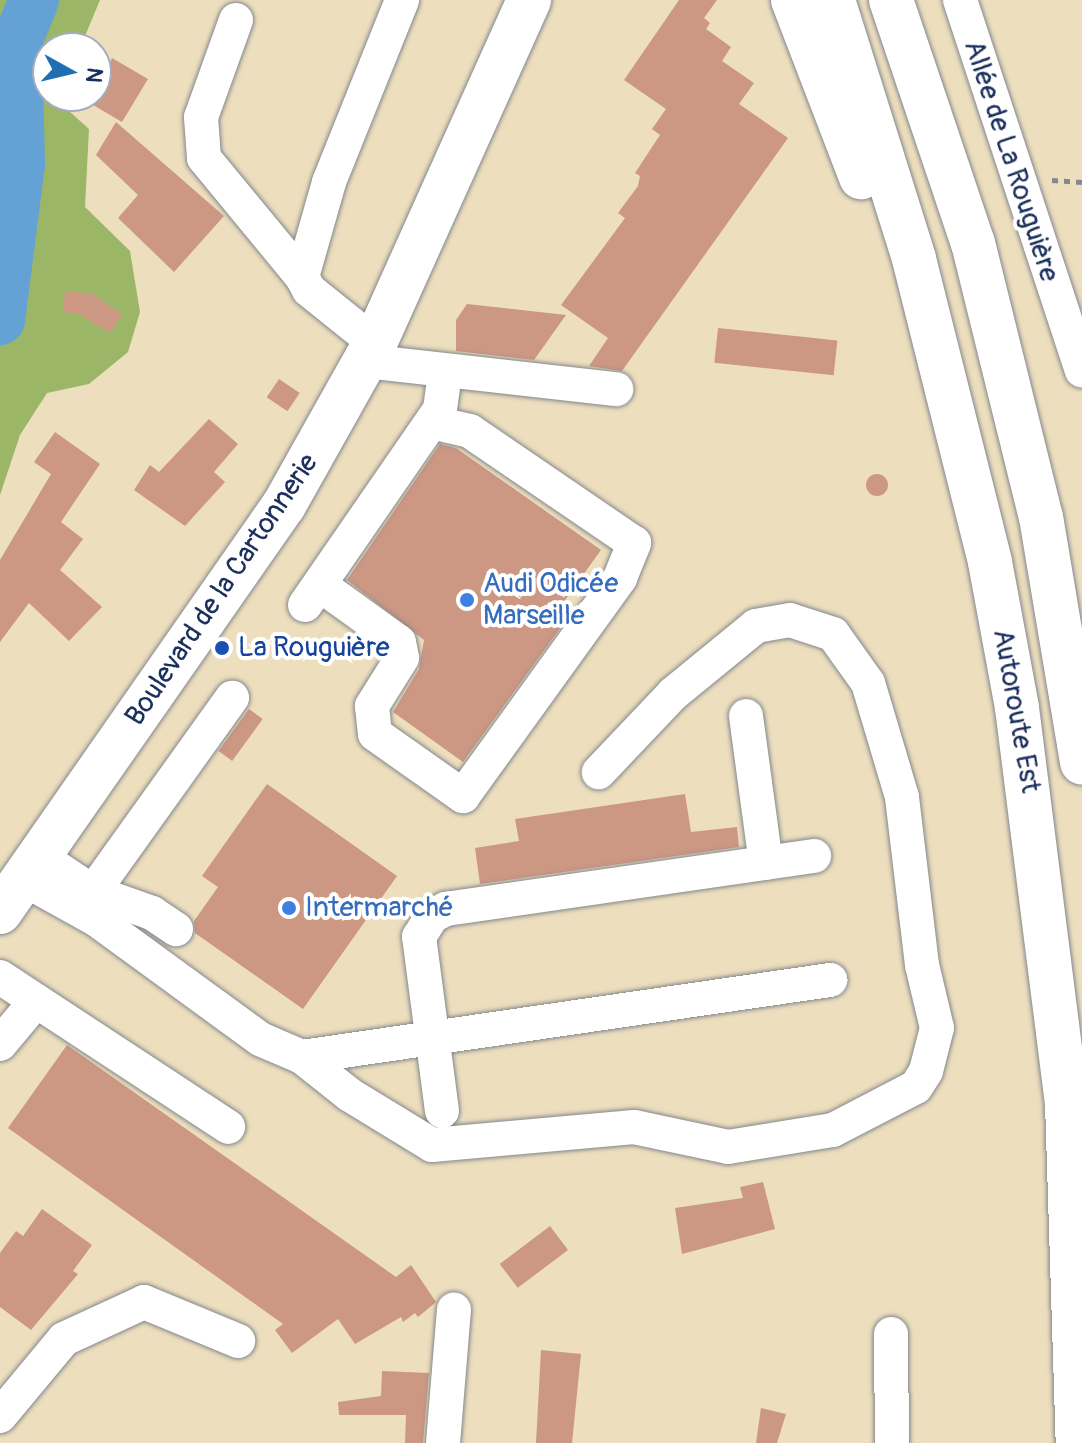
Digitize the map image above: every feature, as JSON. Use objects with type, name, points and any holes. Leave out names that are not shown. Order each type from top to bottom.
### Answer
[{"type":"main road","name":"Boulevard de la Cartonnerie","points":[[21,882],[284,505],[370,352],[529,0]]},
{"type":"main road","points":[[793,0],[952,410]]},
{"type":"main road","name":"Autoroute Est","points":[[833,0],[914,259],[992,576],[1045,899],[1067,1102],[1078,1443]]},
{"type":"main road","name":"Autoroute Est","points":[[891,0],[973,243],[1041,517],[1082,763]]},
{"type":"street","points":[[302,277],[329,182],[402,0]]},
{"type":"street","name":"Allée de La Rouguière","points":[[961,0],[1082,368]]},
{"type":"street","points":[[236,20],[201,117],[204,158],[302,277],[309,290],[370,352],[445,372],[616,389]]},
{"type":"street","points":[[432,422],[470,431],[634,543],[620,578],[463,796],[375,734],[372,706],[402,658],[399,642],[313,595],[440,409],[445,372]]},
{"type":"street","points":[[95,906],[260,1039],[302,1057],[350,1095],[432,1145],[634,1127],[728,1147],[833,1130],[916,1087],[926,1071],[937,1028],[922,965],[902,797],[868,683],[833,634],[790,620],[756,626],[673,694],[599,772]]},
{"type":"street","points":[[95,906],[232,698]]},
{"type":"street","points":[[746,716],[766,863]]},
{"type":"street","points":[[442,1111],[419,937],[432,916],[446,909],[814,856]]},
{"type":"street","points":[[21,882],[95,906],[152,913],[176,929]]},
{"type":"street","points":[[0,977],[228,1127]]},
{"type":"street","points":[[302,1057],[830,980]]},
{"type":"street","points":[[0,1044],[36,1001]]},
{"type":"street","points":[[0,1416],[64,1339],[144,1302],[238,1341]]},
{"type":"street","points":[[443,1443],[454,1309]]},
{"type":"street","points":[[891,1334],[892,1443]]},
{"type":"green space","points":[[0,0],[100,0],[87,32],[32,32],[32,112],[70,112],[89,129],[85,207],[130,251],[140,312],[128,352],[89,384],[47,393],[20,435],[0,495]]},
{"type":"building","points":[[679,0],[717,0],[704,18],[710,23],[706,29],[731,47],[722,61],[754,83],[739,104],[788,138],[622,371],[589,366],[608,338],[561,305],[625,218],[618,213],[638,186],[640,176],[635,173],[660,135],[652,129],[666,109],[624,80]]},
{"type":"building","points":[[112,58],[148,79],[122,122],[105,112],[112,112]]},
{"type":"building","points":[[116,122],[224,216],[174,272],[118,218],[138,195],[96,155]]},
{"type":"building","points":[[65,291],[93,294],[122,315],[110,333],[79,314],[63,312]]},
{"type":"building","points":[[467,304],[566,315],[534,360],[456,351],[456,320]]},
{"type":"building","points":[[718,328],[837,341],[834,375],[714,363]]},
{"type":"building","points":[[279,379],[300,393],[287,411],[267,397]]},
{"type":"building","points":[[209,419],[238,444],[214,472],[225,482],[185,526],[134,490],[150,465],[159,472]]},
{"type":"building","points":[[55,432],[100,464],[61,522],[83,539],[60,570],[102,607],[69,641],[29,603],[0,642],[0,560],[51,474],[34,462]]},
{"type":"building","name":"Audi Odicée Marseille","points":[[440,444],[456,448],[601,550],[553,617],[563,624],[463,762],[393,712],[419,669],[424,640],[347,580]]},
{"type":"building","points":[[877,474],[885,477],[888,485],[885,493],[877,496],[869,493],[866,485],[869,477]]},
{"type":"building","points":[[249,709],[263,719],[232,761],[218,751]]},
{"type":"building","name":"Intermarché","points":[[267,784],[397,876],[303,1009],[195,933],[194,921],[218,887],[202,876]]},
{"type":"building","points":[[685,794],[691,832],[737,827],[739,847],[480,884],[475,848],[519,841],[515,819]]},
{"type":"building","points":[[67,1045],[396,1277],[411,1265],[436,1302],[418,1317],[415,1313],[403,1322],[401,1317],[355,1344],[338,1319],[292,1353],[275,1330],[283,1324],[8,1128]]},
{"type":"building","points":[[763,1182],[775,1229],[682,1254],[675,1208],[743,1198],[740,1187]]},
{"type":"building","points":[[42,1209],[92,1245],[73,1271],[78,1274],[31,1330],[0,1307],[0,1253],[16,1231],[23,1236]]},
{"type":"building","points":[[550,1226],[568,1250],[518,1288],[500,1264]]},
{"type":"building","points":[[541,1350],[581,1354],[572,1443],[536,1443]]},
{"type":"building","points":[[382,1371],[429,1373],[423,1443],[405,1443],[406,1415],[339,1415],[338,1402],[381,1396]]},
{"type":"building","points":[[761,1408],[786,1414],[777,1443],[756,1443]]},
{"type":"waterway","points":[[0,320],[20,164],[17,42],[34,0]]},
{"type":"place","name":"Audi Odicée Marseille","points":[[467,600]]},
{"type":"place","name":"La Rouguière","points":[[222,648]]},
{"type":"place","name":"Intermarché","points":[[289,908]]}]
